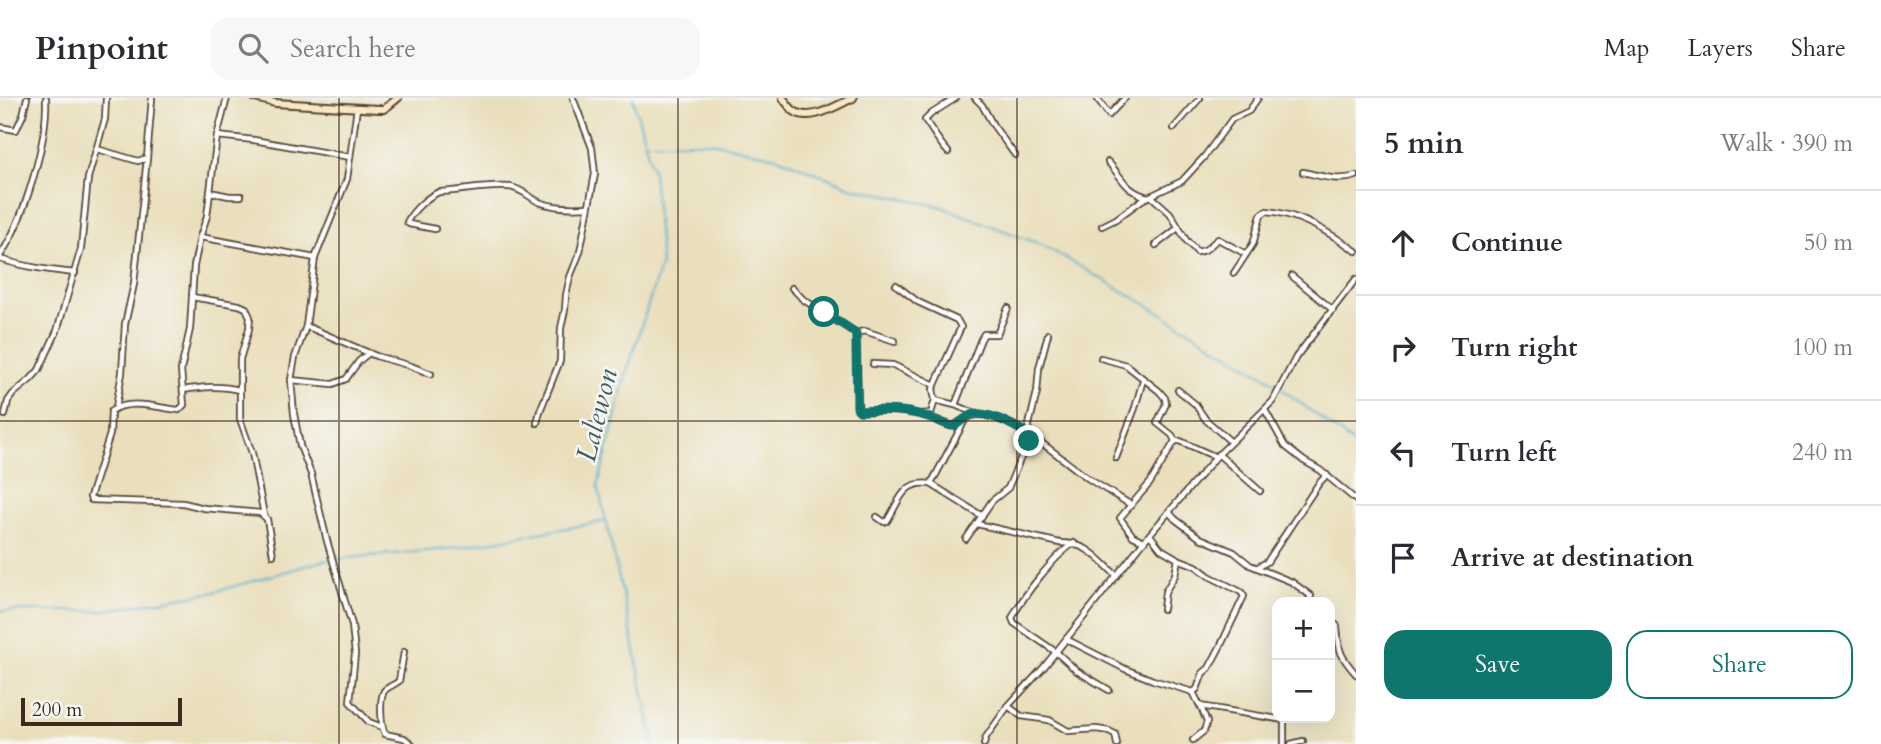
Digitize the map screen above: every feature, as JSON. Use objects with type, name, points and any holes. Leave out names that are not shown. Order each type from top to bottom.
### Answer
[{"type":"street","points":[[0,127],[16,130],[27,98]]},
{"type":"street","points":[[46,98],[47,111],[40,150],[27,196],[11,239],[0,258],[21,266],[75,272]]},
{"type":"street","points":[[5,415],[8,401],[32,379],[45,359],[57,331],[81,249],[88,178],[105,119],[106,98]]},
{"type":"street","points":[[116,408],[122,373],[125,324],[134,284],[152,98]]},
{"type":"street","points":[[227,98],[217,136],[207,216],[194,266],[190,329],[181,370],[184,405],[179,410],[134,404],[111,411],[110,434],[90,497],[91,500],[183,503],[204,508],[260,513],[264,516]]},
{"type":"street","points":[[255,98],[275,103],[321,101],[384,108],[398,98]]},
{"type":"street","points":[[537,423],[560,361],[566,295],[580,252],[595,167],[573,98]]},
{"type":"street","points":[[783,98],[795,112],[806,115],[814,115],[853,98]]},
{"type":"street","points":[[947,152],[925,120],[956,98]]},
{"type":"street","points":[[975,98],[982,104],[993,125],[1015,155]]},
{"type":"street","points":[[1097,98],[1108,115],[1125,98]]},
{"type":"street","points":[[1174,128],[1199,98]]},
{"type":"street","points":[[1102,226],[1182,180],[1232,119],[1249,111],[1258,98]]},
{"type":"street","points":[[357,107],[347,179],[315,258],[306,326],[295,357],[291,380],[300,446],[311,474],[327,541],[352,625],[355,654],[350,702],[369,722],[382,727]]},
{"type":"street","points":[[217,136],[350,157]]},
{"type":"street","points":[[97,149],[138,161],[146,158]]},
{"type":"street","points":[[1108,162],[1129,189],[1139,195],[1150,196],[1170,213],[1197,252],[1205,250],[1218,239],[1247,254]]},
{"type":"street","points":[[1303,172],[1332,179],[1356,176]]},
{"type":"street","points":[[435,229],[407,222],[418,208],[439,192],[509,187],[543,203],[589,207]]},
{"type":"street","points":[[210,192],[241,196]]},
{"type":"street","points":[[1234,273],[1253,244],[1261,215],[1266,211],[1304,220],[1356,251]]},
{"type":"street","points":[[1156,245],[1178,228]]},
{"type":"street","points":[[200,237],[315,258]]},
{"type":"street","points":[[1292,276],[1333,310]]},
{"type":"street","points":[[984,744],[1008,706],[1056,652],[1144,541],[1230,441],[1265,410],[1281,388],[1296,357],[1356,279]]},
{"type":"street","points":[[896,285],[918,302],[957,320],[961,327],[933,389],[935,400],[931,413],[919,414]]},
{"type":"street","points":[[792,288],[804,300],[856,333],[865,331],[895,341]]},
{"type":"street","points":[[192,297],[239,305],[246,308],[250,314],[240,359],[241,425],[251,453],[273,555]]},
{"type":"street","points":[[955,405],[981,339],[984,334],[997,334],[1008,308]]},
{"type":"street","points":[[306,326],[370,353],[431,374]]},
{"type":"street","points":[[856,333],[860,411],[892,410],[919,414],[954,426],[977,414]]},
{"type":"street","points":[[1027,433],[1048,334]]},
{"type":"street","points":[[291,380],[333,384],[346,379],[359,361],[370,353]]},
{"type":"street","points":[[1101,358],[1126,365],[1159,391],[1166,404],[1157,423],[1172,435],[1175,441]]},
{"type":"street","points":[[873,364],[893,366],[935,385]]},
{"type":"street","points":[[1116,457],[1143,380]]},
{"type":"street","points":[[183,390],[209,387],[239,390]]},
{"type":"street","points":[[1178,390],[1230,441]]},
{"type":"street","points":[[935,400],[1011,424],[1130,505]]},
{"type":"street","points":[[1265,410],[1285,446],[1327,475],[1356,500]]},
{"type":"street","points":[[932,484],[967,417]]},
{"type":"street","points":[[966,539],[992,501],[1008,488],[1027,443],[1033,438]]},
{"type":"street","points":[[1175,441],[1217,456],[1260,491]]},
{"type":"street","points":[[1144,541],[1133,536],[1120,518],[1150,483],[1175,441]]},
{"type":"street","points":[[1257,567],[1267,562],[1327,475]]},
{"type":"street","points":[[877,517],[887,521],[904,491],[911,485],[924,483],[932,484],[982,516]]},
{"type":"street","points":[[1169,513],[1200,538],[1234,552],[1251,565],[1292,582],[1310,597]]},
{"type":"street","points":[[977,524],[1085,547],[1116,575]]},
{"type":"street","points":[[1150,535],[1158,548],[1196,566],[1244,596],[1220,648],[1194,692]]},
{"type":"street","points":[[1074,543],[1065,549],[1032,587],[1012,618],[1014,623],[1056,652],[1077,671],[1109,690]]},
{"type":"street","points":[[1163,609],[1164,592],[1175,575],[1178,559]]},
{"type":"street","points":[[1335,624],[1339,651],[1356,674]]},
{"type":"street","points":[[1066,639],[1077,647],[1125,669],[1194,692],[1207,722],[1204,731],[1193,740]]},
{"type":"street","points":[[404,652],[399,681],[384,691],[382,727],[385,734],[404,738],[412,744]]},
{"type":"street","points":[[1008,706],[1021,716],[1049,720],[1068,731],[1110,731],[1115,734],[1117,744]]},
{"type":"street","points":[[1200,706],[1284,720],[1284,744]]},
{"type":"street","points":[[1291,744],[1303,741]]},
{"type":"waterway","name":"Lalewon","points":[[633,98],[653,172],[661,264],[625,378],[598,486],[654,744]]},
{"type":"waterway","points":[[645,142],[712,142],[780,158],[850,187],[939,206],[1042,245],[1266,377],[1356,445]]},
{"type":"waterway","points":[[0,611],[101,611],[214,592],[326,560],[448,549],[606,521]]},
{"type":"route","points":[[824,312],[856,333],[857,408],[860,411],[903,411],[950,426],[958,425],[971,415],[983,415],[1011,424],[1033,438],[1029,441]]}]
